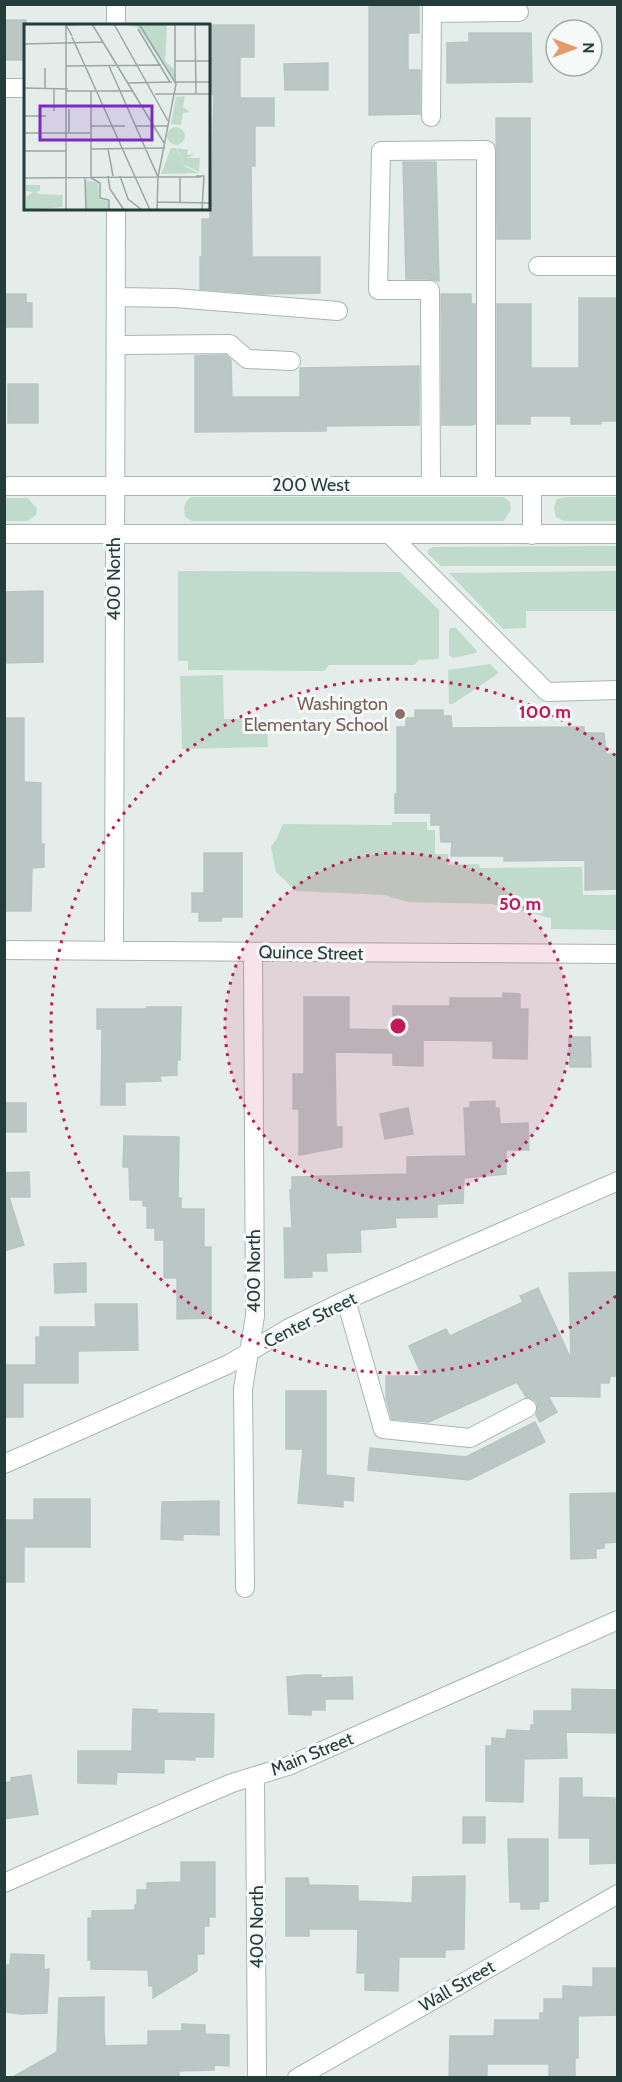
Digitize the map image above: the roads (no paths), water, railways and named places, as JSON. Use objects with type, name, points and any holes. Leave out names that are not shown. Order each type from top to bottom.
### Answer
[{"type":"street","points":[[116,4],[116,24]]},
{"type":"street","points":[[431,117],[432,9],[519,12]]},
{"type":"street","points":[[4,88],[24,87]]},
{"type":"street","points":[[431,486],[430,290],[378,290],[381,151],[486,150],[486,486]]},
{"type":"street","name":"400 North","points":[[114,950],[116,210]]},
{"type":"street","points":[[538,266],[618,266]]},
{"type":"street","points":[[116,297],[175,298],[338,311]]},
{"type":"street","points":[[116,345],[230,344],[247,359],[291,361]]},
{"type":"street","name":"200 West","points":[[4,486],[618,486]]},
{"type":"street","points":[[532,486],[532,535]]},
{"type":"street","points":[[4,534],[618,534]]},
{"type":"street","points":[[390,535],[547,692],[618,690]]},
{"type":"street","name":"Quince Street","points":[[4,950],[618,954]]},
{"type":"street","name":"400 North","points":[[246,1588],[243,1389],[255,1317],[253,952]]},
{"type":"street","name":"Center Street","points":[[4,1464],[229,1364],[289,1328],[346,1300],[618,1181]]},
{"type":"street","points":[[346,1300],[383,1429],[470,1438],[527,1408]]},
{"type":"street","name":"Main Street","points":[[4,1883],[206,1794],[288,1766],[618,1620]]},
{"type":"street","name":"400 North","points":[[255,1776],[257,2078]]},
{"type":"street","name":"Wall Street","points":[[297,2078],[618,1894]]},
{"type":"place","name":"Washington Elementary School","points":[[400,714]]}]
